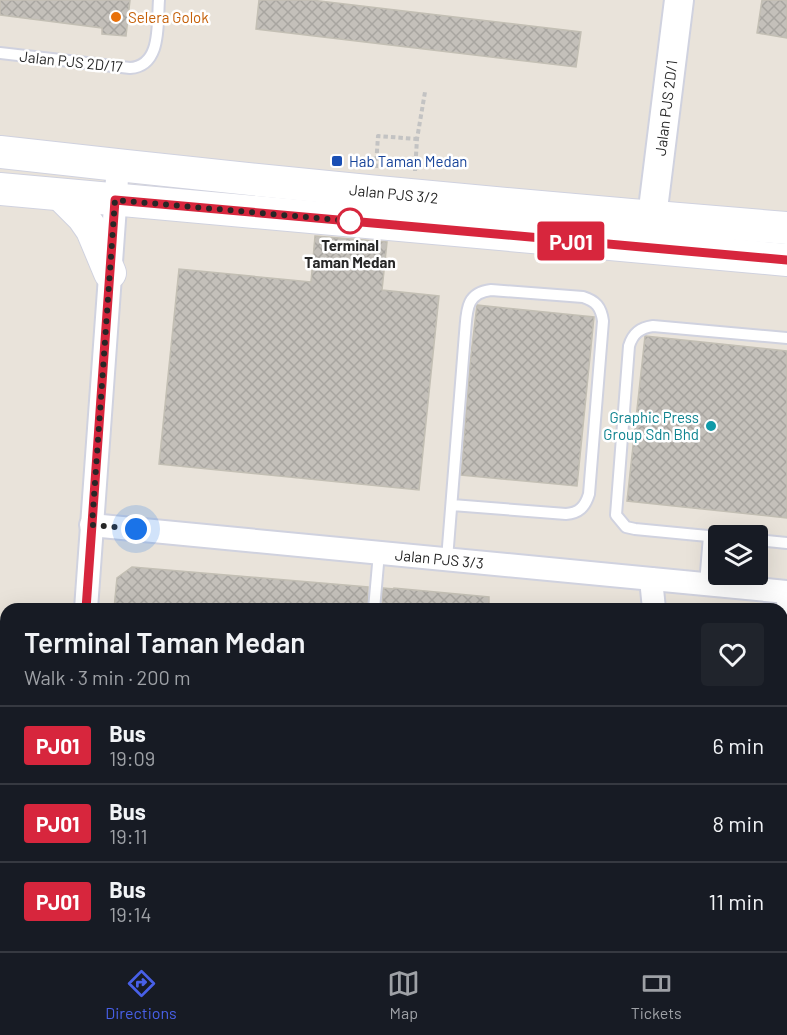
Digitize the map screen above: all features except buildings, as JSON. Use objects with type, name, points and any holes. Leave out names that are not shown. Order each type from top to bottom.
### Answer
[{"type":"main road","name":"Jalan PJS 3/2","points":[[0,152],[652,217],[787,228]]},
{"type":"main road","points":[[0,189],[787,260]]},
{"type":"main road","points":[[61,195],[83,217],[92,230],[110,273]]},
{"type":"street","name":"Jalan PJS 2D/1","points":[[652,217],[679,0]]},
{"type":"street","points":[[86,603],[118,165]]},
{"type":"street","name":"Jalan PJS 3/3","points":[[92,525],[784,591]]},
{"type":"street","points":[[651,579],[653,603]]},
{"type":"lane","name":"Jalan PJS 2D/17","points":[[0,53],[130,68],[138,67],[146,64],[154,49],[159,0]]},
{"type":"lane","points":[[447,559],[470,302],[482,291],[491,290],[583,297],[591,300],[602,312],[603,321],[587,502],[574,513],[566,514],[452,505]]},
{"type":"lane","points":[[708,536],[626,527],[616,514],[629,346],[632,338],[644,327],[653,326],[787,338]]},
{"type":"lane","points":[[768,541],[787,543]]},
{"type":"lane","points":[[375,603],[379,553]]},
{"type":"lane","points":[[705,584],[708,568]]},
{"type":"path","points":[[411,172],[415,177],[417,139],[425,92]]},
{"type":"path","points":[[386,166],[375,166],[378,136],[417,139]]},
{"type":"bus line","name":"PJ01","points":[[86,603],[115,200],[787,260]]},
{"type":"place","name":"Selera Golok","points":[[116,17]]},
{"type":"place","name":"Hab Taman Medan","points":[[337,161]]},
{"type":"place","name":"Terminal Taman Medan","points":[[350,221]]},
{"type":"place","name":"Graphic Press Group Sdn Bhd","points":[[711,426]]},
{"type":"route","points":[[136,529],[92,525],[115,200],[350,221]]}]
